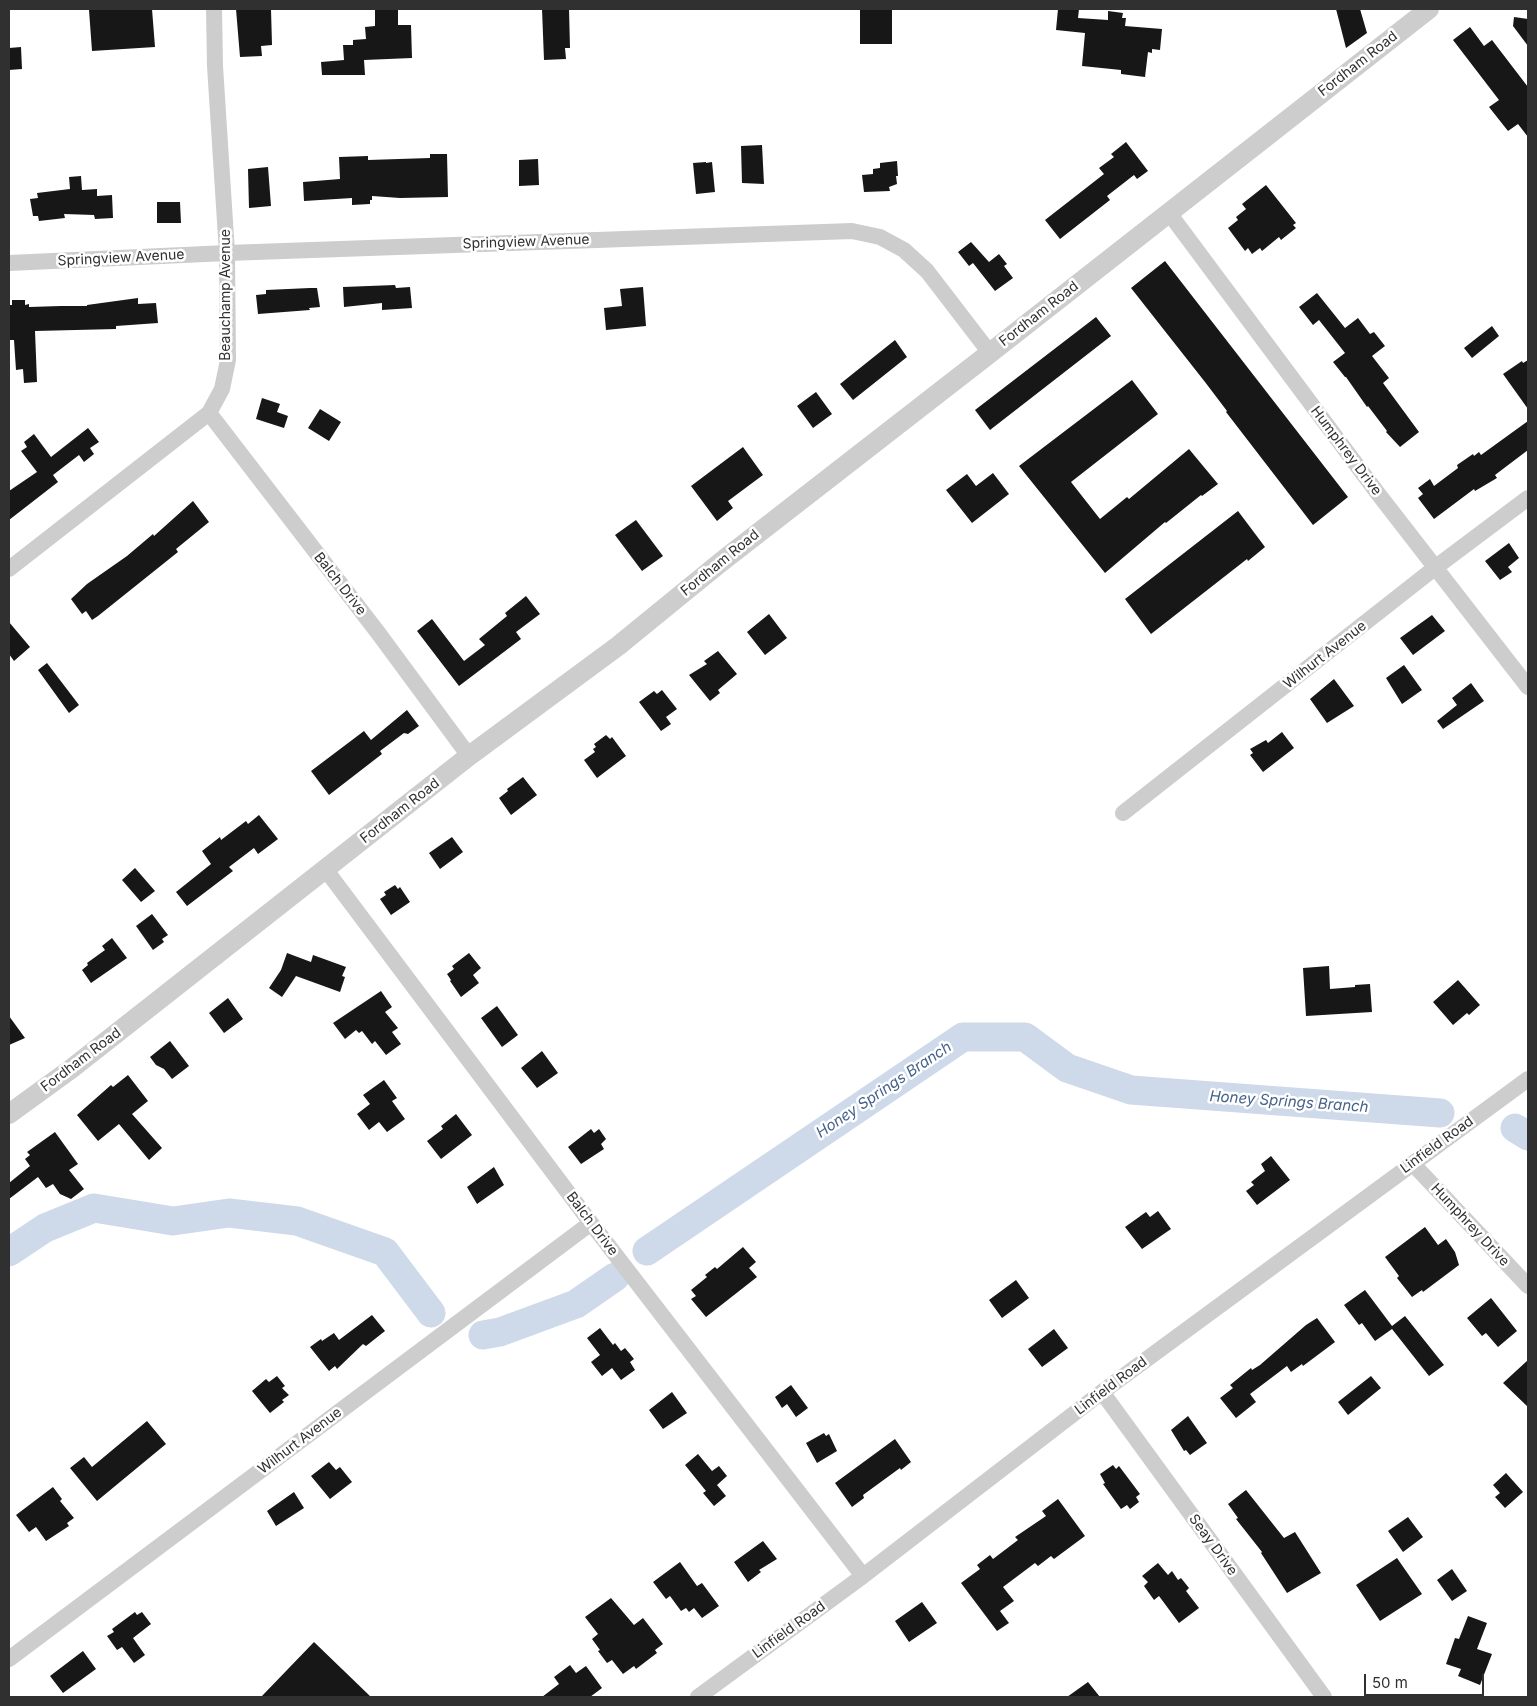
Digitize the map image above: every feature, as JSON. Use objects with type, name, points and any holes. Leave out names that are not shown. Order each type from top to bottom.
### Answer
[{"type":"street","name":"Beauchamp Avenue","points":[[9,569],[209,413],[222,389],[228,360],[227,253],[215,66],[214,9]]},
{"type":"street","name":"Fordham Road","points":[[9,1114],[71,1069],[470,756],[618,646],[721,562],[1429,9]]},
{"type":"street","name":"Humphrey Drive","points":[[1168,213],[1376,491],[1528,687]]},
{"type":"street","name":"Springview Avenue","points":[[9,263],[227,253],[852,231],[880,237],[904,250],[927,271],[990,353]]},
{"type":"street","name":"Balch Drive","points":[[209,413],[470,756]]},
{"type":"street","name":"Wilhurt Avenue","points":[[1123,813],[1436,567],[1528,498]]},
{"type":"street","name":"Balch Drive","points":[[326,870],[591,1223],[863,1576]]},
{"type":"street","name":"Linfield Road","points":[[698,1697],[863,1576],[1102,1392],[1528,1079]]},
{"type":"street","name":"Humphrey Drive","points":[[1413,1164],[1528,1286]]},
{"type":"street","name":"Wilhurt Avenue","points":[[9,1659],[591,1223]]},
{"type":"street","name":"Seay Drive","points":[[1102,1392],[1324,1697]]},
{"type":"building","points":[[152,9],[155,47],[92,51],[89,10]]},
{"type":"building","points":[[236,9],[271,9],[272,45],[261,46],[262,56],[240,57]]},
{"type":"building","points":[[375,9],[398,9],[398,25],[411,25],[412,58],[364,60],[365,75],[322,75],[321,62],[344,60],[343,45],[353,45],[353,40],[366,39],[365,27],[375,26]]},
{"type":"building","points":[[542,9],[569,9],[570,48],[565,48],[566,59],[544,60]]},
{"type":"building","points":[[860,9],[892,9],[892,44],[860,44]]},
{"type":"building","points":[[1058,9],[1079,9],[1078,18],[1108,20],[1108,11],[1123,13],[1122,18],[1126,18],[1125,26],[1162,29],[1160,50],[1152,49],[1152,53],[1148,52],[1145,77],[1121,74],[1121,70],[1082,66],[1085,33],[1056,30]]},
{"type":"building","points":[[1336,9],[1360,9],[1367,33],[1346,48]]},
{"type":"building","points":[[1514,17],[1528,19],[1528,46],[1513,26]]},
{"type":"building","points":[[1470,27],[1484,46],[1492,40],[1528,87],[1528,137],[1518,124],[1508,131],[1489,107],[1499,100],[1453,40]]},
{"type":"building","points":[[21,47],[22,69],[9,70],[9,48]]},
{"type":"building","points":[[1126,142],[1148,171],[1137,179],[1134,175],[1107,196],[1110,200],[1060,239],[1045,220],[1104,174],[1099,168],[1114,157],[1111,154]]},
{"type":"building","points":[[762,145],[764,184],[742,183],[741,146]]},
{"type":"building","points":[[430,154],[447,154],[448,197],[400,198],[372,196],[370,204],[352,205],[352,198],[304,201],[303,182],[340,179],[339,157],[368,156],[368,160],[430,158]]},
{"type":"building","points":[[538,159],[539,185],[519,186],[519,160]]},
{"type":"building","points":[[897,161],[897,184],[889,187],[890,191],[864,192],[862,175],[873,174],[873,169],[880,168],[880,163]]},
{"type":"building","points":[[712,162],[715,192],[696,194],[693,163]]},
{"type":"building","points":[[268,167],[271,206],[249,208],[248,169]]},
{"type":"building","points":[[81,176],[82,190],[97,189],[97,196],[112,195],[113,218],[95,219],[94,215],[64,214],[65,218],[39,221],[38,216],[33,216],[30,199],[38,198],[37,193],[70,189],[69,177]]},
{"type":"building","points":[[1266,185],[1296,223],[1293,225],[1296,228],[1281,240],[1279,237],[1262,251],[1260,248],[1252,254],[1248,248],[1245,251],[1228,228],[1238,220],[1236,217],[1246,209],[1242,204]]},
{"type":"building","points":[[157,202],[180,202],[181,223],[157,223]]},
{"type":"building","points":[[971,242],[989,262],[999,254],[1007,264],[1004,266],[1013,278],[995,291],[973,263],[969,266],[958,252]]},
{"type":"building","points":[[1165,261],[1348,497],[1313,525],[1131,288]]},
{"type":"building","points":[[395,285],[396,288],[410,287],[412,308],[382,310],[382,303],[344,307],[343,287]]},
{"type":"building","points":[[643,287],[646,326],[606,330],[604,308],[622,306],[620,289]]},
{"type":"building","points":[[317,288],[320,307],[309,308],[310,310],[258,314],[256,295],[266,294],[266,290]]},
{"type":"building","points":[[1317,293],[1345,328],[1358,318],[1370,334],[1374,332],[1385,346],[1372,356],[1389,378],[1383,383],[1419,432],[1400,447],[1386,432],[1333,362],[1345,353],[1319,320],[1313,325],[1299,307]]},
{"type":"building","points":[[138,298],[138,304],[156,303],[158,323],[116,326],[116,329],[35,331],[37,382],[24,383],[23,369],[16,370],[14,340],[9,340],[9,305],[12,305],[12,300],[25,300],[25,305],[29,304],[29,307],[87,306]]},
{"type":"building","points":[[1096,317],[1111,336],[990,430],[975,410]]},
{"type":"building","points":[[1492,326],[1499,336],[1472,358],[1464,348]]},
{"type":"building","points":[[895,340],[907,357],[853,400],[840,384]]},
{"type":"building","points":[[1528,360],[1528,409],[1503,374],[1522,361],[1523,363]]},
{"type":"building","points":[[1132,380],[1158,414],[1071,482],[1100,519],[1127,497],[1129,499],[1189,449],[1218,484],[1165,522],[1105,573],[1019,466]]},
{"type":"building","points":[[816,392],[832,414],[813,428],[797,406]]},
{"type":"building","points":[[262,398],[280,404],[277,412],[288,416],[284,428],[256,419]]},
{"type":"building","points":[[320,409],[341,422],[329,441],[308,428]]},
{"type":"building","points":[[1528,421],[1528,450],[1495,475],[1497,478],[1475,491],[1474,489],[1434,519],[1418,498],[1423,494],[1418,488],[1430,479],[1434,486],[1458,468],[1457,465],[1473,454],[1474,456],[1479,452],[1481,455]]},
{"type":"building","points":[[88,428],[99,442],[90,448],[94,454],[84,462],[79,455],[53,475],[58,482],[9,520],[9,491],[37,472],[21,451],[27,447],[24,442],[34,434],[51,457]]},
{"type":"building","points":[[743,447],[763,475],[728,501],[733,508],[717,521],[691,486]]},
{"type":"building","points":[[993,473],[1009,494],[972,523],[946,490],[967,474],[976,486]]},
{"type":"building","points":[[193,501],[209,522],[176,549],[178,552],[98,616],[92,620],[86,611],[82,614],[71,599],[87,584],[127,556],[153,534],[154,536]]},
{"type":"building","points":[[1238,511],[1265,547],[1151,634],[1125,599]]},
{"type":"building","points":[[636,520],[663,556],[642,571],[615,535]]},
{"type":"building","points":[[1509,543],[1519,558],[1508,567],[1512,572],[1500,580],[1485,561]]},
{"type":"building","points":[[526,596],[540,614],[516,632],[521,639],[459,686],[417,631],[432,619],[464,661],[485,645],[479,639],[507,616],[505,613]]},
{"type":"building","points":[[769,614],[787,638],[765,655],[747,632]]},
{"type":"building","points":[[1432,615],[1445,631],[1413,655],[1400,638]]},
{"type":"building","points":[[9,622],[30,647],[14,661],[9,654]]},
{"type":"building","points":[[718,651],[737,674],[718,690],[720,693],[710,701],[689,675],[707,664],[704,661]]},
{"type":"building","points":[[47,663],[79,705],[69,713],[38,670]]},
{"type":"building","points":[[1404,665],[1422,690],[1402,704],[1386,678]]},
{"type":"building","points":[[1334,679],[1354,706],[1327,723],[1310,699]]},
{"type":"building","points":[[1471,683],[1484,701],[1443,729],[1437,721],[1457,705],[1452,698]]},
{"type":"building","points":[[662,690],[677,709],[666,717],[671,724],[661,731],[639,702],[654,691],[657,694]]},
{"type":"building","points":[[407,710],[419,726],[408,734],[404,733],[380,751],[382,754],[329,795],[311,771],[364,731],[371,740]]},
{"type":"building","points":[[1282,732],[1294,748],[1263,772],[1250,755],[1253,753],[1250,749],[1266,740],[1268,743]]},
{"type":"building","points":[[606,735],[610,739],[612,737],[626,756],[597,778],[584,760],[595,752],[593,749],[596,747],[594,744]]},
{"type":"building","points":[[523,777],[537,795],[511,815],[499,798],[508,791],[507,789]]},
{"type":"building","points":[[259,815],[278,839],[258,854],[254,848],[229,867],[233,871],[187,906],[176,892],[211,864],[202,851],[220,837],[221,840],[246,821],[248,824]]},
{"type":"building","points":[[452,837],[463,852],[440,869],[429,853]]},
{"type":"building","points":[[135,868],[155,891],[141,902],[122,880]]},
{"type":"building","points":[[395,885],[398,889],[400,887],[410,902],[391,915],[380,899],[386,895],[384,892]]},
{"type":"building","points":[[152,914],[168,935],[162,939],[164,942],[153,950],[136,926]]},
{"type":"building","points":[[112,938],[127,958],[91,983],[82,970],[88,965],[87,963],[105,950],[102,946]]},
{"type":"building","points":[[287,953],[311,962],[313,955],[346,967],[342,976],[345,977],[340,992],[296,976],[282,997],[269,988],[281,970]]},
{"type":"building","points":[[469,953],[481,968],[473,975],[479,983],[461,997],[447,974],[454,969],[452,966]]},
{"type":"building","points":[[1329,966],[1330,989],[1370,984],[1372,1012],[1306,1016],[1303,968]]},
{"type":"building","points":[[1458,980],[1480,1005],[1453,1025],[1433,1002]]},
{"type":"building","points":[[381,991],[392,1007],[385,1012],[398,1028],[392,1032],[401,1044],[386,1055],[375,1041],[372,1044],[362,1031],[359,1033],[356,1030],[345,1039],[333,1023]]},
{"type":"building","points":[[228,998],[243,1019],[224,1033],[209,1013]]},
{"type":"building","points":[[497,1006],[518,1035],[502,1047],[481,1018]]},
{"type":"building","points":[[9,1016],[25,1038],[9,1045]]},
{"type":"building","points":[[170,1041],[189,1066],[172,1079],[150,1057]]},
{"type":"building","points":[[542,1051],[558,1073],[537,1088],[521,1068]]},
{"type":"building","points":[[128,1075],[148,1101],[132,1114],[162,1148],[149,1160],[119,1124],[98,1141],[77,1115],[111,1085],[113,1087]]},
{"type":"building","points":[[384,1080],[397,1098],[392,1101],[405,1119],[387,1132],[379,1122],[369,1130],[357,1114],[370,1104],[363,1095]]},
{"type":"building","points":[[456,1114],[472,1135],[441,1159],[427,1141],[443,1129],[441,1126]]},
{"type":"building","points":[[591,1129],[594,1133],[599,1129],[606,1139],[601,1144],[604,1149],[581,1164],[568,1147]]},
{"type":"building","points":[[55,1132],[78,1164],[69,1170],[84,1189],[71,1199],[60,1194],[53,1184],[46,1188],[38,1177],[9,1199],[9,1183],[30,1166],[25,1159],[30,1155],[27,1152]]},
{"type":"building","points":[[1271,1156],[1290,1180],[1257,1205],[1246,1191],[1254,1185],[1251,1182],[1265,1171],[1261,1164]]},
{"type":"building","points":[[494,1167],[504,1185],[477,1204],[467,1187]]},
{"type":"building","points":[[1158,1211],[1171,1229],[1142,1249],[1125,1227],[1146,1212],[1150,1217]]},
{"type":"building","points":[[1425,1227],[1438,1245],[1446,1239],[1455,1252],[1459,1265],[1423,1292],[1422,1290],[1412,1297],[1397,1278],[1399,1276],[1385,1257]]},
{"type":"building","points":[[743,1247],[756,1262],[749,1268],[757,1277],[706,1317],[691,1299],[696,1296],[691,1290],[707,1277],[705,1275],[715,1267],[717,1269]]},
{"type":"building","points":[[1016,1280],[1029,1298],[1002,1318],[989,1300]]},
{"type":"building","points":[[1365,1290],[1392,1326],[1405,1316],[1444,1365],[1429,1376],[1392,1329],[1375,1341],[1362,1323],[1359,1325],[1344,1305]]},
{"type":"building","points":[[1491,1298],[1517,1331],[1498,1347],[1486,1333],[1482,1336],[1467,1318]]},
{"type":"building","points":[[372,1315],[385,1331],[366,1346],[363,1344],[337,1369],[335,1366],[329,1371],[310,1347],[334,1333],[339,1340]]},
{"type":"building","points":[[1317,1318],[1335,1342],[1303,1366],[1302,1364],[1291,1372],[1287,1366],[1250,1394],[1256,1402],[1236,1418],[1220,1398],[1233,1388],[1230,1385],[1251,1368],[1252,1370],[1260,1365],[1306,1325]]},
{"type":"building","points":[[600,1328],[613,1345],[615,1343],[621,1351],[625,1348],[634,1359],[630,1362],[635,1370],[621,1380],[612,1368],[602,1376],[591,1362],[600,1355],[587,1338]]},
{"type":"building","points":[[1054,1329],[1068,1348],[1042,1367],[1028,1349]]},
{"type":"building","points":[[1528,1360],[1528,1407],[1503,1383]]},
{"type":"building","points":[[277,1376],[285,1386],[282,1388],[289,1395],[282,1400],[284,1402],[270,1413],[252,1391],[266,1379],[269,1382]]},
{"type":"building","points":[[1371,1376],[1381,1388],[1348,1415],[1338,1402]]},
{"type":"building","points":[[791,1385],[808,1408],[796,1417],[787,1404],[782,1408],[775,1397]]},
{"type":"building","points":[[672,1392],[687,1413],[663,1429],[649,1410]]},
{"type":"building","points":[[1188,1416],[1207,1443],[1190,1455],[1186,1450],[1184,1451],[1171,1430]]},
{"type":"building","points":[[147,1421],[166,1444],[97,1501],[70,1468],[84,1457],[92,1467]]},
{"type":"building","points":[[824,1433],[826,1436],[829,1434],[837,1451],[817,1463],[806,1443]]},
{"type":"building","points":[[895,1439],[911,1462],[863,1495],[864,1498],[852,1507],[835,1483]]},
{"type":"building","points":[[698,1454],[712,1471],[719,1466],[727,1476],[717,1485],[726,1496],[714,1506],[703,1493],[706,1491],[685,1465]]},
{"type":"building","points":[[329,1462],[336,1470],[340,1467],[352,1482],[330,1499],[311,1476]]},
{"type":"building","points":[[1113,1465],[1116,1469],[1119,1466],[1140,1494],[1136,1497],[1139,1502],[1130,1509],[1127,1505],[1121,1509],[1103,1484],[1105,1483],[1100,1474]]},
{"type":"building","points":[[1506,1473],[1523,1492],[1505,1508],[1495,1497],[1500,1493],[1493,1485]]},
{"type":"building","points":[[53,1487],[62,1499],[60,1501],[74,1518],[67,1523],[69,1526],[46,1541],[36,1527],[29,1532],[16,1515]]},
{"type":"building","points":[[1246,1490],[1284,1538],[1295,1532],[1321,1573],[1287,1593],[1262,1552],[1236,1519],[1238,1518],[1228,1504]]},
{"type":"building","points":[[294,1492],[304,1508],[276,1526],[267,1511]]},
{"type":"building","points":[[1058,1499],[1085,1536],[1054,1559],[1051,1556],[1038,1566],[1035,1563],[1003,1587],[1014,1601],[1000,1611],[1009,1623],[997,1631],[961,1583],[980,1569],[977,1565],[990,1555],[993,1559],[1018,1540],[1015,1537],[1046,1516],[1042,1511]]},
{"type":"building","points":[[1408,1517],[1423,1537],[1403,1552],[1388,1531]]},
{"type":"building","points":[[763,1541],[777,1559],[759,1570],[761,1572],[748,1582],[734,1562]]},
{"type":"building","points":[[1397,1558],[1422,1594],[1380,1621],[1356,1585]]},
{"type":"building","points":[[680,1562],[697,1586],[702,1583],[719,1606],[702,1618],[694,1608],[689,1612],[686,1608],[681,1611],[670,1596],[666,1599],[653,1582]]},
{"type":"building","points":[[1158,1563],[1168,1575],[1172,1571],[1178,1580],[1181,1578],[1189,1588],[1186,1591],[1199,1608],[1179,1623],[1159,1596],[1154,1600],[1144,1586],[1148,1582],[1142,1576]]},
{"type":"building","points":[[1452,1569],[1467,1591],[1452,1601],[1437,1580]]},
{"type":"building","points":[[611,1598],[634,1625],[643,1618],[663,1644],[655,1650],[657,1653],[636,1669],[634,1666],[623,1674],[612,1660],[607,1663],[598,1651],[600,1650],[592,1639],[598,1634],[585,1617]]},
{"type":"building","points":[[922,1602],[937,1623],[909,1642],[895,1621]]},
{"type":"building","points":[[135,1612],[137,1615],[142,1612],[151,1624],[133,1638],[145,1655],[134,1663],[122,1647],[117,1650],[107,1636],[114,1632],[112,1629]]},
{"type":"building","points":[[1468,1616],[1487,1623],[1477,1649],[1492,1654],[1480,1685],[1458,1676],[1461,1669],[1446,1664],[1455,1638],[1459,1639]]},
{"type":"building","points":[[314,1642],[371,1697],[261,1697]]},
{"type":"building","points":[[83,1651],[96,1669],[63,1693],[50,1676]]},
{"type":"building","points":[[570,1665],[576,1673],[586,1666],[602,1688],[590,1697],[542,1697],[559,1684],[554,1677]]},
{"type":"building","points":[[1088,1682],[1100,1697],[1067,1697]]},
{"type":"waterway","name":"Honey Springs Branch","points":[[647,1251],[963,1037],[1025,1037],[1067,1068],[1131,1090],[1440,1113]]},
{"type":"waterway","name":"Honey Springs Branch","points":[[1515,1128],[1528,1136]]},
{"type":"waterway","name":"Honey Springs Branch","points":[[9,1252],[45,1228],[94,1208],[173,1221],[229,1213],[297,1221],[385,1252],[431,1313]]},
{"type":"waterway","name":"Honey Springs Branch","points":[[483,1335],[500,1332],[576,1304],[615,1277]]}]
